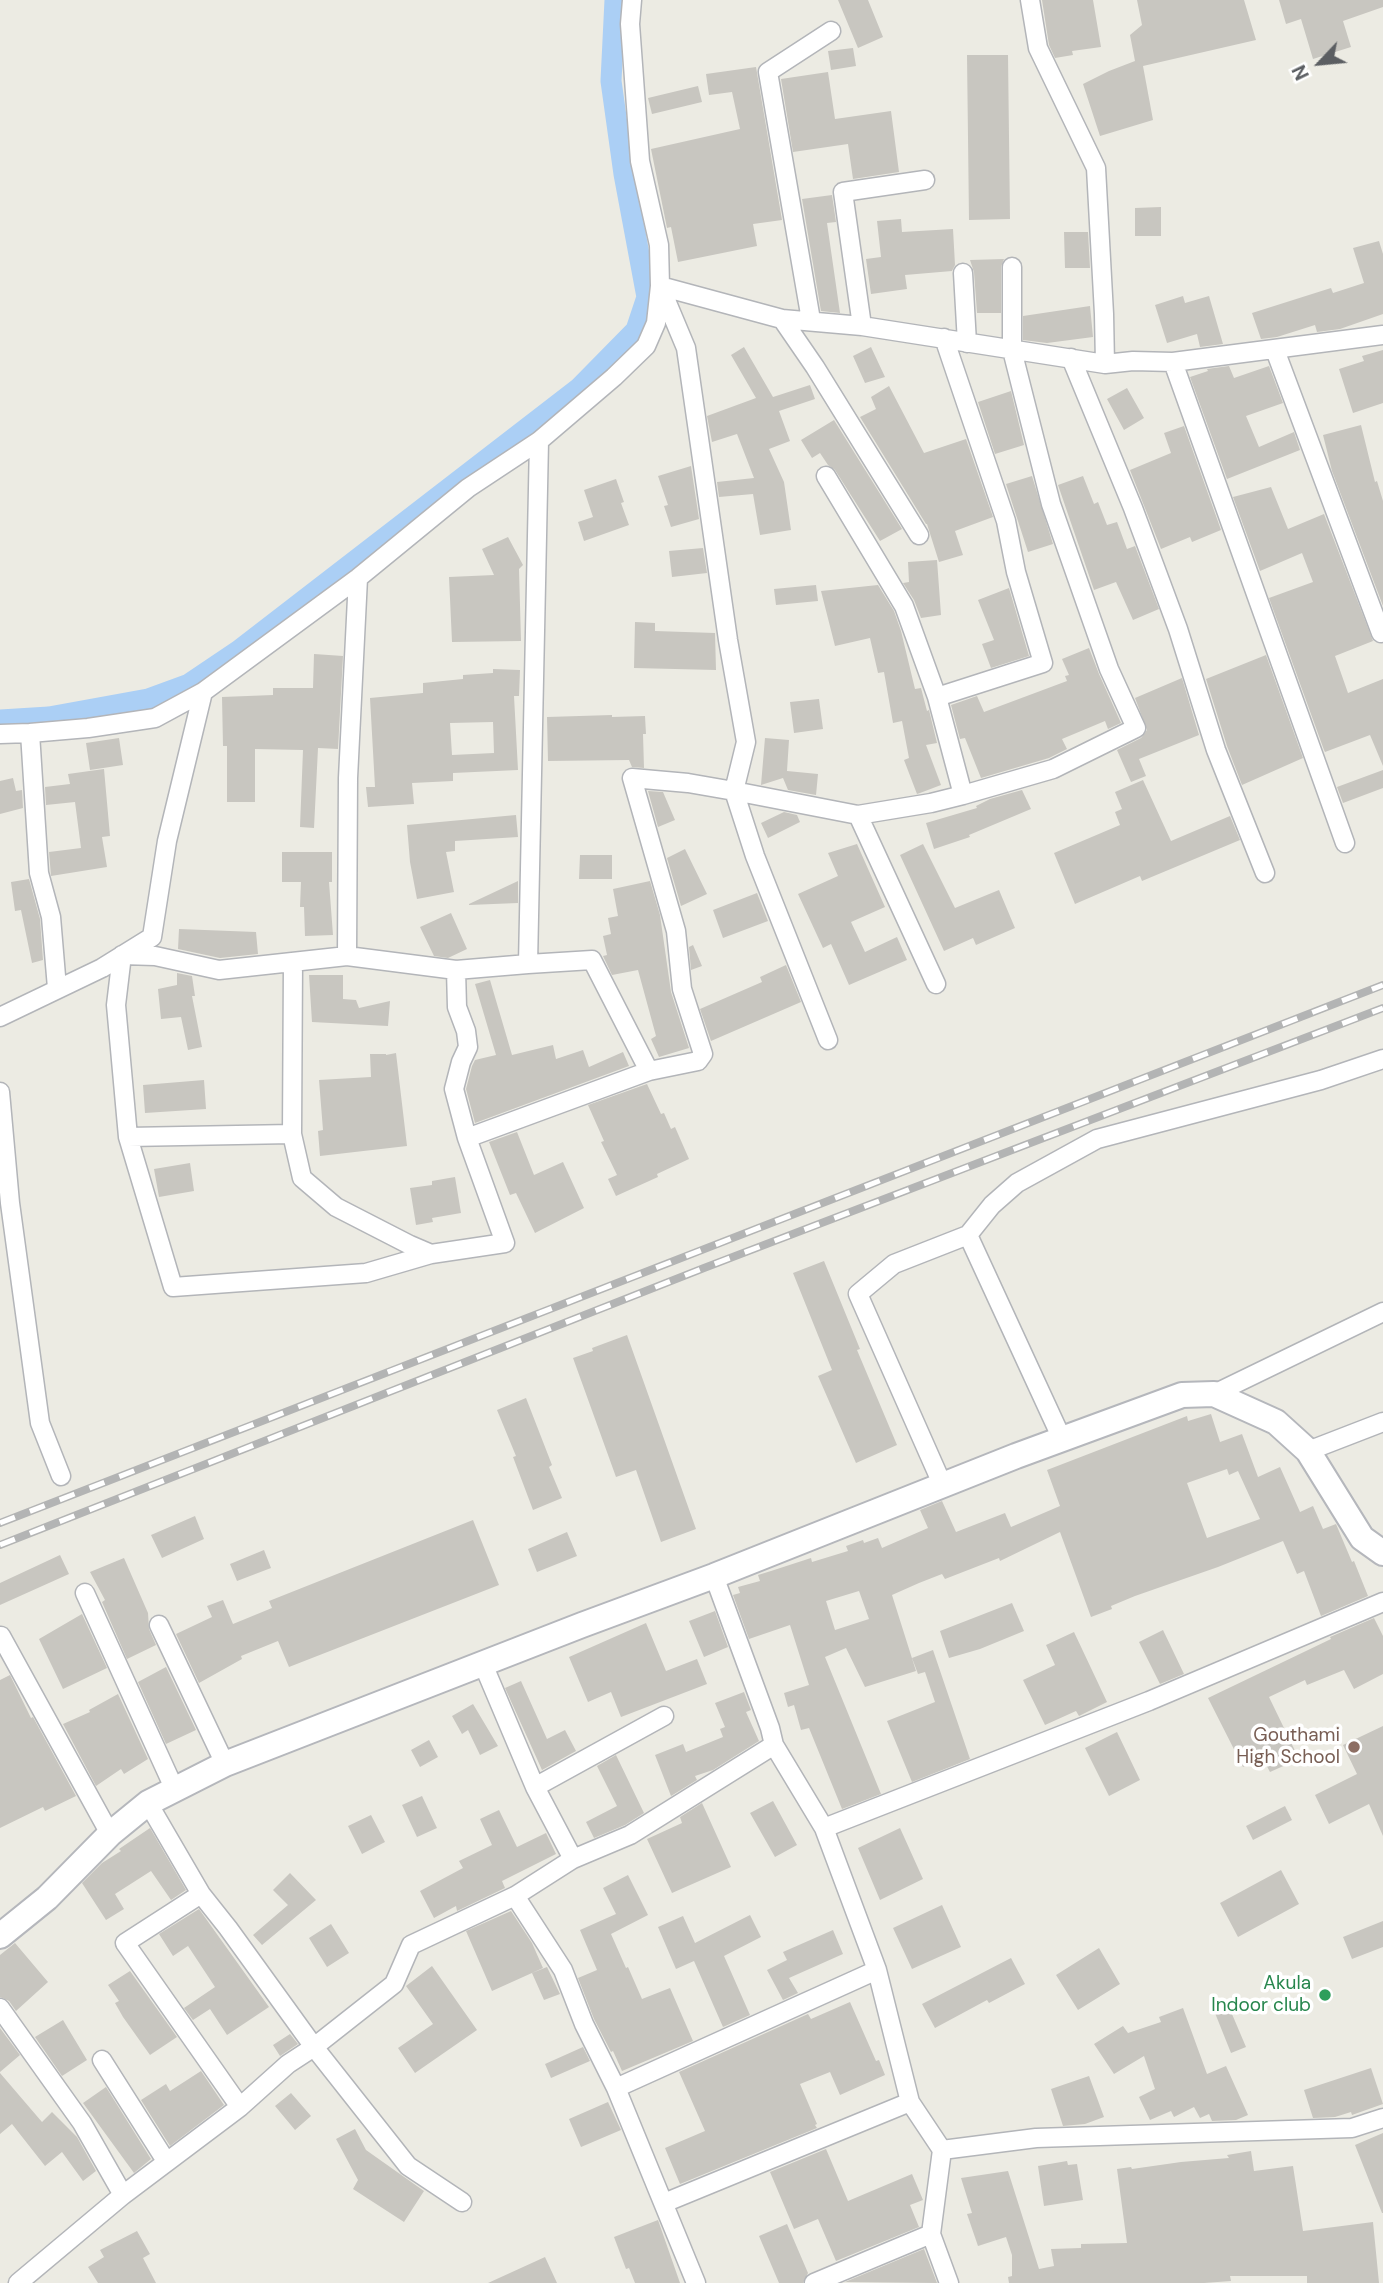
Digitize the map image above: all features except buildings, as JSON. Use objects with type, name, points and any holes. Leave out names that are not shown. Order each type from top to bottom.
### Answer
[{"type":"main road","points":[[3,1927],[47,1898],[110,1835],[148,1803],[225,1764],[1062,1439],[1182,1395],[1214,1394],[1276,1422],[1308,1451],[1362,1538],[1383,1553]]},
{"type":"street","points":[[0,734],[88,728],[155,719],[203,692],[358,578],[468,488],[540,441],[646,346],[656,323],[660,286],[659,245],[640,161],[630,24],[632,0]]},
{"type":"street","points":[[1030,0],[1038,48],[1096,168],[1105,364]]},
{"type":"street","points":[[811,320],[768,72],[831,32]]},
{"type":"street","points":[[862,326],[842,192],[926,180]]},
{"type":"street","points":[[467,1138],[649,1071],[698,1062],[703,1055],[682,989],[676,931],[632,778],[688,783],[858,816],[931,803],[1053,769],[1136,728],[1109,669],[1051,504],[1012,350],[1012,267]]},
{"type":"street","points":[[963,273],[967,343]]},
{"type":"street","points":[[660,286],[782,319],[862,326],[1105,364],[1133,361],[1172,362],[1383,335]]},
{"type":"street","points":[[660,286],[686,348],[728,639],[746,742],[734,791],[755,856],[828,1040]]},
{"type":"street","points":[[782,319],[815,367],[919,535]]},
{"type":"street","points":[[937,697],[1043,663],[1016,572],[1006,521],[944,338]]},
{"type":"street","points":[[1275,350],[1381,634]]},
{"type":"street","points":[[1071,358],[1138,520],[1178,629],[1216,750],[1265,873]]},
{"type":"street","points":[[1172,362],[1345,843]]},
{"type":"street","points":[[528,964],[540,441]]},
{"type":"street","points":[[826,476],[904,606],[937,697],[963,795]]},
{"type":"street","points":[[347,956],[348,778],[358,578]]},
{"type":"street","points":[[0,1017],[103,968],[152,937],[167,841],[203,692]]},
{"type":"street","points":[[30,733],[38,873],[51,917],[57,988]]},
{"type":"street","points":[[858,816],[936,984]]},
{"type":"street","points":[[122,956],[155,956],[219,970],[347,956],[456,970],[592,960],[649,1071]]},
{"type":"street","points":[[122,956],[116,1005],[128,1138],[173,1287],[366,1273],[431,1254],[505,1243],[467,1138],[454,1088],[468,1046],[466,1031],[457,1007],[456,970]]},
{"type":"street","points":[[293,962],[292,1133],[302,1178],[336,1207],[431,1254]]},
{"type":"street","points":[[943,1486],[858,1294],[894,1264],[968,1235],[992,1205],[1017,1183],[1097,1139],[1321,1080],[1383,1059]]},
{"type":"street","points":[[0,1092],[10,1203],[40,1423],[61,1476]]},
{"type":"street","points":[[128,1138],[292,1133]]},
{"type":"street","points":[[968,1235],[1062,1439]]},
{"type":"street","points":[[1214,1394],[1383,1312]]},
{"type":"street","points":[[1308,1451],[1383,1422]]},
{"type":"street","points":[[714,1576],[775,1745],[824,1828],[877,1970],[910,2102],[942,2150],[931,2234],[949,2283]]},
{"type":"street","points":[[85,1593],[174,1788]]},
{"type":"street","points":[[824,1828],[1149,1701],[1383,1602]]},
{"type":"street","points":[[159,1625],[225,1764]]},
{"type":"street","points":[[1,1636],[110,1835]]},
{"type":"street","points":[[483,1664],[535,1787],[573,1859]]},
{"type":"street","points":[[535,1787],[664,1716]]},
{"type":"street","points":[[18,2283],[123,2195],[240,2107],[288,2064],[394,1984],[411,1945],[515,1896],[573,1859],[629,1835],[775,1745]]},
{"type":"street","points":[[148,1803],[201,1894],[314,2047],[408,2166],[462,2203]]},
{"type":"street","points":[[201,1894],[125,1943],[240,2107]]},
{"type":"street","points":[[515,1896],[563,1970],[584,2024],[616,2088],[696,2283]]},
{"type":"street","points":[[616,2088],[877,1970]]},
{"type":"street","points":[[0,2008],[82,2123],[123,2195]]},
{"type":"street","points":[[102,2060],[166,2161]]},
{"type":"street","points":[[664,2203],[910,2102]]},
{"type":"street","points":[[942,2150],[1037,2138],[1352,2128],[1383,2118]]},
{"type":"street","points":[[814,2283],[931,2234]]},
{"type":"waterway","points":[[0,720],[49,717],[148,699],[189,684],[238,651],[579,388],[636,330],[647,297],[624,174],[611,81],[615,0]]},
{"type":"railway","points":[[0,1523],[1383,985]]},
{"type":"railway","points":[[0,1545],[704,1268],[1383,1008]]},
{"type":"place","name":"Gouthami High School","points":[[1354,1747]]},
{"type":"place","name":"Akula Indoor club","points":[[1325,1995]]}]
